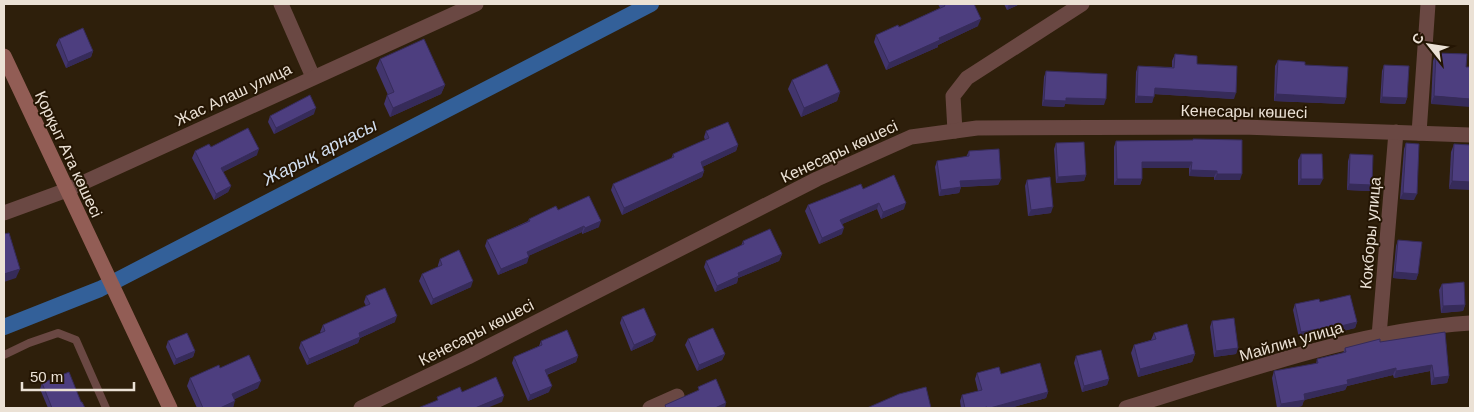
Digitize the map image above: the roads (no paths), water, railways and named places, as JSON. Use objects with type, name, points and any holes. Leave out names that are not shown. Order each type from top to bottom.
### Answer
[{"type":"main road","name":"Қорқыт Ата көшесі","points":[[4,56],[170,408]]},
{"type":"street","points":[[281,4],[313,77]]},
{"type":"street","name":"Жас Алаш улица","points":[[4,213],[67,190],[476,4]]},
{"type":"street","points":[[955,130],[952,96],[967,78],[1082,4]]},
{"type":"street","points":[[1419,133],[1428,4]]},
{"type":"street","name":"Кенесары көшесі","points":[[361,408],[477,352],[817,179],[911,136],[977,128],[1242,127],[1470,135]]},
{"type":"street","name":"Кокборы улица","points":[[1379,336],[1396,132]]},
{"type":"street","name":"Майлин улица","points":[[1126,408],[1326,347],[1431,326],[1470,323]]},
{"type":"street","points":[[650,408],[677,396]]},
{"type":"lane","points":[[4,354],[58,332],[76,340],[106,408]]},
{"type":"waterway","name":"Жарық арнасы","points":[[4,327],[100,289],[651,4]]}]
